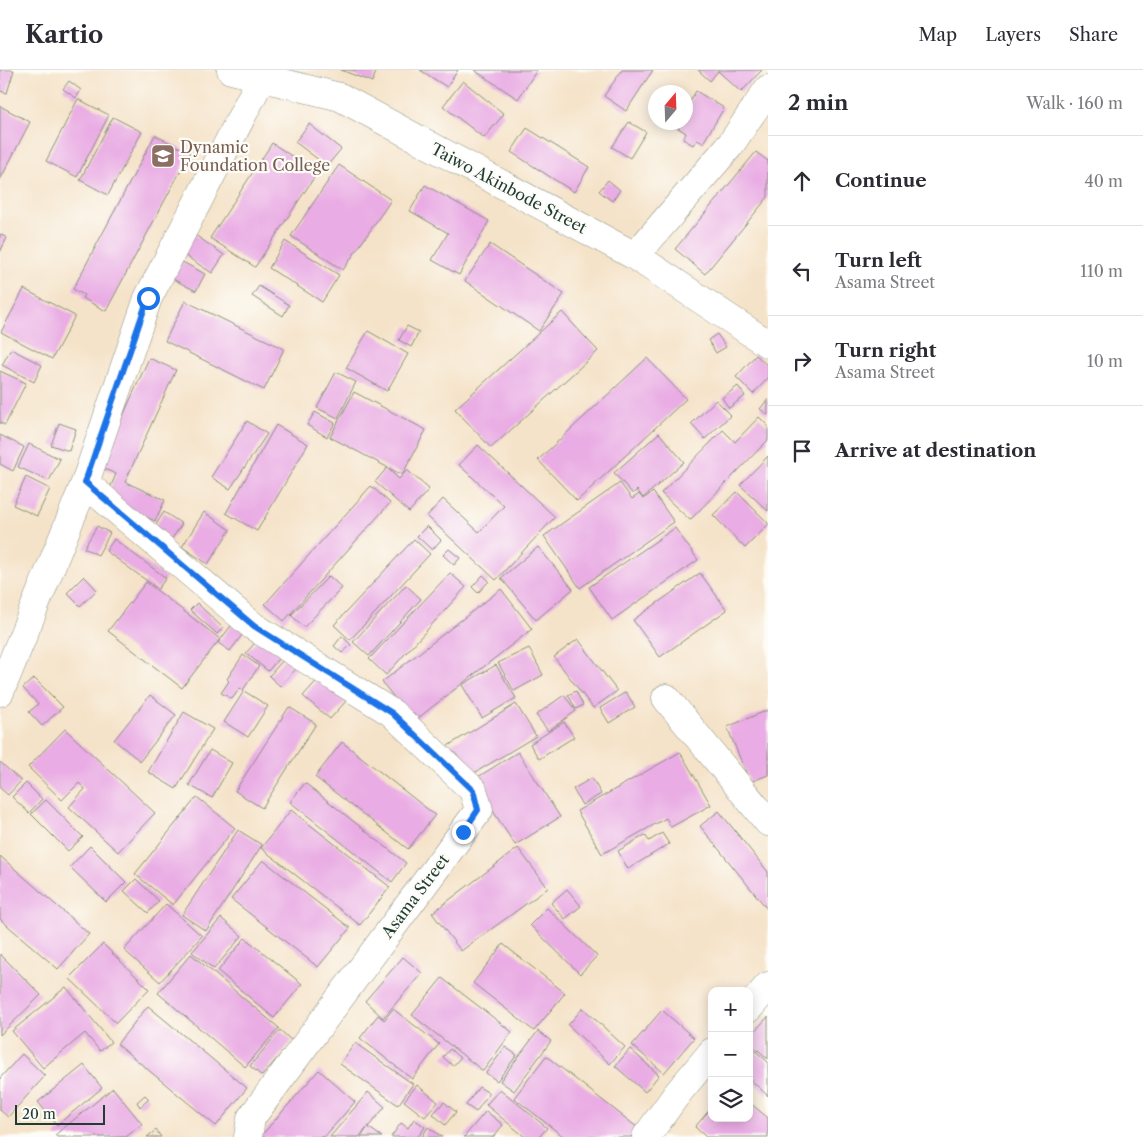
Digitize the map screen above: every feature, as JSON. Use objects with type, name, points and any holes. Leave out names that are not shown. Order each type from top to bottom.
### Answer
[{"type":"street","name":"Taiwo Akinbode Street","points":[[231,70],[340,97],[636,256],[768,344]]},
{"type":"street","points":[[2,684],[85,482],[148,298],[262,77]]},
{"type":"street","points":[[636,256],[731,144],[768,89]]},
{"type":"street","name":"Asama Street","points":[[85,482],[254,626],[392,713],[473,790],[478,810],[251,1118],[248,1137]]},
{"type":"street","points":[[666,698],[768,822]]},
{"type":"street","points":[[753,1003],[768,986]]},
{"type":"street","points":[[646,1137],[677,1094],[708,1057]]},
{"type":"building","points":[[0,70],[14,70],[7,93],[0,91]]},
{"type":"building","points":[[341,70],[377,70],[372,82]]},
{"type":"building","points":[[420,70],[458,70],[447,87]]},
{"type":"building","points":[[474,70],[537,70],[518,99]]},
{"type":"building","points":[[622,70],[653,70],[626,111],[604,96]]},
{"type":"building","points":[[698,70],[762,70],[741,92],[718,71],[710,81]]},
{"type":"building","points":[[69,81],[81,90],[76,98],[63,89]]},
{"type":"building","points":[[463,81],[504,114],[484,138],[443,106]]},
{"type":"building","points":[[696,91],[724,108],[703,143],[697,140],[693,145],[683,139],[686,133],[681,130],[693,130],[693,96]]},
{"type":"building","points":[[78,99],[109,115],[77,177],[46,161]]},
{"type":"building","points":[[0,106],[30,122],[0,180]]},
{"type":"building","points":[[113,117],[142,132],[108,195],[80,180]]},
{"type":"building","points":[[629,122],[646,132],[630,158],[612,147]]},
{"type":"building","points":[[309,124],[341,149],[327,166],[295,142]]},
{"type":"building","points":[[527,128],[589,167],[574,192],[511,152]]},
{"type":"building","points":[[155,135],[190,153],[106,311],[82,298],[84,295],[73,289]]},
{"type":"building","points":[[272,143],[317,173],[255,267],[210,238]]},
{"type":"building","points":[[756,152],[768,161],[768,197],[705,274],[675,249]]},
{"type":"building","points":[[339,165],[391,200],[343,270],[291,236]]},
{"type":"building","points":[[608,180],[620,190],[612,201],[599,191]]},
{"type":"building","points":[[425,185],[489,221],[459,275],[432,260],[448,233],[410,211]]},
{"type":"building","points":[[191,232],[224,255],[212,273],[178,251]]},
{"type":"building","points":[[0,234],[7,238],[0,252]]},
{"type":"building","points":[[285,241],[339,275],[322,302],[269,268]]},
{"type":"building","points":[[490,244],[564,294],[539,331],[465,281]]},
{"type":"building","points":[[177,259],[205,274],[196,291],[167,276]]},
{"type":"building","points":[[259,286],[289,305],[283,316],[252,296]]},
{"type":"building","points":[[24,289],[75,316],[52,359],[1,332]]},
{"type":"building","points":[[185,301],[284,349],[264,390],[165,341]]},
{"type":"building","points":[[562,312],[598,351],[491,448],[455,409]]},
{"type":"building","points":[[407,326],[419,332],[411,347],[399,340]]},
{"type":"building","points":[[368,331],[408,354],[387,391],[346,368]]},
{"type":"building","points":[[717,334],[726,347],[716,353],[708,340]]},
{"type":"building","points":[[11,349],[42,365],[34,382],[2,365]]},
{"type":"building","points":[[756,355],[768,366],[768,378],[753,394],[736,377]]},
{"type":"building","points":[[149,358],[176,370],[125,482],[165,500],[155,521],[106,498],[116,474],[100,467]]},
{"type":"building","points":[[647,358],[686,399],[577,501],[538,460]]},
{"type":"building","points":[[0,371],[26,383],[5,425],[0,423]]},
{"type":"building","points":[[336,372],[356,382],[338,418],[317,408]]},
{"type":"building","points":[[738,386],[745,396],[729,408],[722,398]]},
{"type":"building","points":[[354,392],[426,430],[402,475],[330,437]]},
{"type":"building","points":[[768,399],[768,415],[760,409]]},
{"type":"building","points":[[716,400],[731,415],[705,439],[691,424]]},
{"type":"building","points":[[315,412],[335,423],[327,437],[307,425]]},
{"type":"building","points":[[759,417],[768,426],[768,440],[690,520],[661,493],[723,430],[735,442]]},
{"type":"building","points":[[247,421],[267,434],[230,489],[211,477]]},
{"type":"building","points":[[59,423],[76,429],[69,451],[51,445]]},
{"type":"building","points":[[276,425],[308,444],[257,531],[226,513]]},
{"type":"building","points":[[659,433],[684,462],[643,498],[637,490],[633,494],[614,473]]},
{"type":"building","points":[[0,435],[24,447],[13,471],[0,464]]},
{"type":"building","points":[[29,444],[60,459],[49,481],[18,467]]},
{"type":"building","points":[[478,445],[555,517],[496,580],[427,516],[443,499],[479,532],[504,506],[459,465]]},
{"type":"building","points":[[768,456],[768,511],[740,485]]},
{"type":"building","points":[[387,468],[399,479],[407,470],[429,489],[409,512],[375,482]]},
{"type":"building","points":[[26,477],[50,489],[37,516],[13,505]]},
{"type":"building","points":[[620,483],[632,499],[639,494],[643,499],[653,492],[674,522],[580,588],[544,536]]},
{"type":"building","points":[[371,486],[390,503],[284,621],[265,604]]},
{"type":"building","points":[[737,492],[768,523],[745,548],[713,515]]},
{"type":"building","points":[[164,512],[182,524],[171,540],[154,528]]},
{"type":"building","points":[[204,512],[230,530],[208,564],[182,547]]},
{"type":"building","points":[[97,526],[110,533],[98,555],[84,548]]},
{"type":"building","points":[[427,526],[441,540],[432,550],[417,536]]},
{"type":"building","points":[[675,528],[698,560],[612,620],[589,587]]},
{"type":"building","points":[[114,539],[166,578],[158,589],[106,551]]},
{"type":"building","points":[[414,539],[430,554],[350,640],[334,625]]},
{"type":"building","points":[[538,547],[573,589],[536,620],[501,578]]},
{"type":"building","points":[[449,549],[460,558],[454,565],[443,555]]},
{"type":"building","points":[[450,573],[466,587],[386,675],[369,659]]},
{"type":"building","points":[[700,573],[727,610],[660,657],[633,620]]},
{"type":"building","points":[[483,575],[489,581],[478,593],[472,587]]},
{"type":"building","points":[[84,576],[97,590],[80,606],[67,593]]},
{"type":"building","points":[[329,576],[342,588],[304,627],[291,615]]},
{"type":"building","points":[[146,582],[220,639],[182,688],[108,631]]},
{"type":"building","points":[[406,585],[421,599],[369,656],[353,642]]},
{"type":"building","points":[[501,589],[532,629],[413,722],[382,682]]},
{"type":"building","points":[[197,603],[223,628],[217,634],[190,610]]},
{"type":"building","points":[[236,619],[248,627],[230,651],[218,643]]},
{"type":"building","points":[[261,636],[282,654],[268,671],[246,653]]},
{"type":"building","points":[[342,636],[351,645],[342,653],[334,646]]},
{"type":"building","points":[[578,639],[617,691],[593,708],[554,657]]},
{"type":"building","points":[[529,648],[543,675],[514,691],[498,663]]},
{"type":"building","points":[[243,655],[259,666],[243,690],[240,688],[232,699],[221,693],[229,681],[227,679]]},
{"type":"building","points":[[286,657],[298,667],[280,686],[269,676]]},
{"type":"building","points":[[496,665],[516,698],[482,718],[462,685]]},
{"type":"building","points":[[320,677],[346,701],[330,719],[303,696]]},
{"type":"building","points":[[34,678],[63,707],[42,726],[29,712],[38,704],[23,688]]},
{"type":"building","points":[[244,691],[268,706],[248,737],[224,722]]},
{"type":"building","points":[[576,691],[583,705],[576,709],[568,695]]},
{"type":"building","points":[[626,692],[635,707],[609,723],[600,708]]},
{"type":"building","points":[[150,695],[176,715],[140,761],[114,740]]},
{"type":"building","points":[[564,695],[576,711],[548,731],[536,715]]},
{"type":"building","points":[[516,704],[536,736],[466,778],[446,747]]},
{"type":"building","points":[[289,707],[316,724],[262,808],[235,791]]},
{"type":"building","points":[[768,710],[768,775],[750,782],[727,727]]},
{"type":"building","points":[[184,712],[213,729],[176,789],[148,772]]},
{"type":"building","points":[[564,722],[574,737],[539,759],[530,744]]},
{"type":"building","points":[[65,729],[155,813],[118,852],[69,807],[85,789],[79,783],[62,800],[28,767]]},
{"type":"building","points":[[342,742],[435,815],[408,849],[315,777]]},
{"type":"building","points":[[210,750],[232,763],[212,798],[189,785]]},
{"type":"building","points":[[518,752],[560,817],[515,845],[473,780]]},
{"type":"building","points":[[680,752],[711,805],[671,827],[666,818],[602,854],[577,811]]},
{"type":"building","points":[[0,762],[21,781],[8,795],[0,788]]},
{"type":"building","points":[[592,778],[601,794],[582,805],[573,789]]},
{"type":"building","points":[[26,783],[42,799],[29,813],[12,797]]},
{"type":"building","points":[[305,783],[406,863],[392,882],[290,802]]},
{"type":"building","points":[[197,797],[235,828],[173,905],[135,874]]},
{"type":"building","points":[[46,800],[83,837],[68,851],[31,814]]},
{"type":"building","points":[[291,810],[390,887],[360,925],[261,848]]},
{"type":"building","points":[[719,811],[768,872],[768,910],[700,826]]},
{"type":"building","points":[[238,830],[262,845],[206,931],[182,915]]},
{"type":"building","points":[[662,833],[669,844],[628,869],[618,851],[645,835],[649,841]]},
{"type":"building","points":[[90,846],[126,882],[106,902],[70,867]]},
{"type":"building","points":[[518,848],[548,888],[461,951],[432,913]]},
{"type":"building","points":[[0,856],[89,934],[58,969],[0,919]]},
{"type":"building","points":[[263,860],[350,928],[318,967],[231,899]]},
{"type":"building","points":[[136,879],[159,901],[148,913],[124,891]]},
{"type":"building","points":[[567,889],[581,906],[565,919],[551,903]]},
{"type":"building","points":[[166,904],[202,936],[160,982],[124,950]]},
{"type":"building","points":[[547,908],[597,956],[580,974],[530,925]]},
{"type":"building","points":[[221,918],[242,936],[214,969],[192,952]]},
{"type":"building","points":[[245,938],[302,984],[274,1018],[218,971]]},
{"type":"building","points":[[103,944],[149,989],[116,1023],[69,978]]},
{"type":"building","points":[[503,944],[565,993],[534,1031],[473,983]]},
{"type":"building","points":[[0,954],[41,995],[0,1035]]},
{"type":"building","points":[[191,954],[279,1028],[245,1067],[158,993]]},
{"type":"building","points":[[403,957],[422,973],[383,1018],[365,1001]]},
{"type":"building","points":[[442,978],[512,1032],[483,1071],[412,1015]]},
{"type":"building","points":[[66,987],[111,1042],[100,1051],[85,1033],[43,1068],[12,1031]]},
{"type":"building","points":[[148,1006],[247,1088],[216,1126],[117,1044]]},
{"type":"building","points":[[583,1008],[625,1047],[610,1064],[568,1025]]},
{"type":"building","points":[[393,1009],[439,1044],[412,1079],[360,1038],[378,1015],[384,1020]]},
{"type":"building","points":[[662,1010],[694,1038],[664,1073],[632,1045]]},
{"type":"building","points":[[768,1017],[768,1059],[753,1046],[753,1033]]},
{"type":"building","points":[[280,1030],[292,1041],[262,1076],[250,1066]]},
{"type":"building","points":[[538,1031],[551,1041],[514,1091],[500,1081]]},
{"type":"building","points":[[355,1043],[413,1084],[398,1105],[340,1064]]},
{"type":"building","points":[[505,1047],[517,1055],[497,1081],[486,1073]]},
{"type":"building","points":[[450,1049],[460,1058],[453,1066],[443,1057]]},
{"type":"building","points":[[630,1049],[659,1075],[645,1092],[615,1066]]},
{"type":"building","points":[[753,1049],[768,1062],[768,1096],[753,1082]]},
{"type":"building","points":[[22,1054],[45,1076],[8,1117],[0,1110],[0,1078]]},
{"type":"building","points":[[546,1056],[638,1128],[631,1137],[564,1137],[514,1098]]},
{"type":"building","points":[[84,1065],[102,1088],[57,1125],[38,1102]]},
{"type":"building","points":[[319,1070],[355,1102],[324,1137],[260,1137]]},
{"type":"building","points":[[417,1085],[438,1102],[425,1117],[404,1101]]},
{"type":"building","points":[[479,1087],[489,1093],[476,1112],[466,1105]]},
{"type":"building","points":[[113,1088],[142,1124],[126,1137],[57,1137],[55,1135]]},
{"type":"building","points":[[500,1089],[547,1128],[539,1137],[525,1137],[486,1105]]},
{"type":"building","points":[[368,1092],[385,1107],[368,1127],[382,1137],[361,1137],[367,1128],[359,1137],[330,1137]]},
{"type":"building","points":[[145,1095],[149,1099],[140,1107],[137,1102]]},
{"type":"building","points":[[444,1102],[456,1112],[445,1125],[433,1114]]},
{"type":"building","points":[[753,1105],[768,1118],[768,1137],[706,1137],[695,1127],[708,1112],[708,1122],[753,1122]]},
{"type":"building","points":[[486,1111],[503,1125],[493,1137],[464,1137]]},
{"type":"building","points":[[414,1119],[425,1127],[418,1137],[391,1137],[401,1123],[408,1128]]},
{"type":"building","points":[[428,1127],[442,1137],[422,1137]]},
{"type":"building","points":[[156,1130],[161,1137],[147,1137]]},
{"type":"place","name":"Dynamic Foundation College","points":[[163,156]]},
{"type":"route","points":[[148,298],[85,482],[254,626],[392,713],[473,790],[478,810],[463,832]]}]
